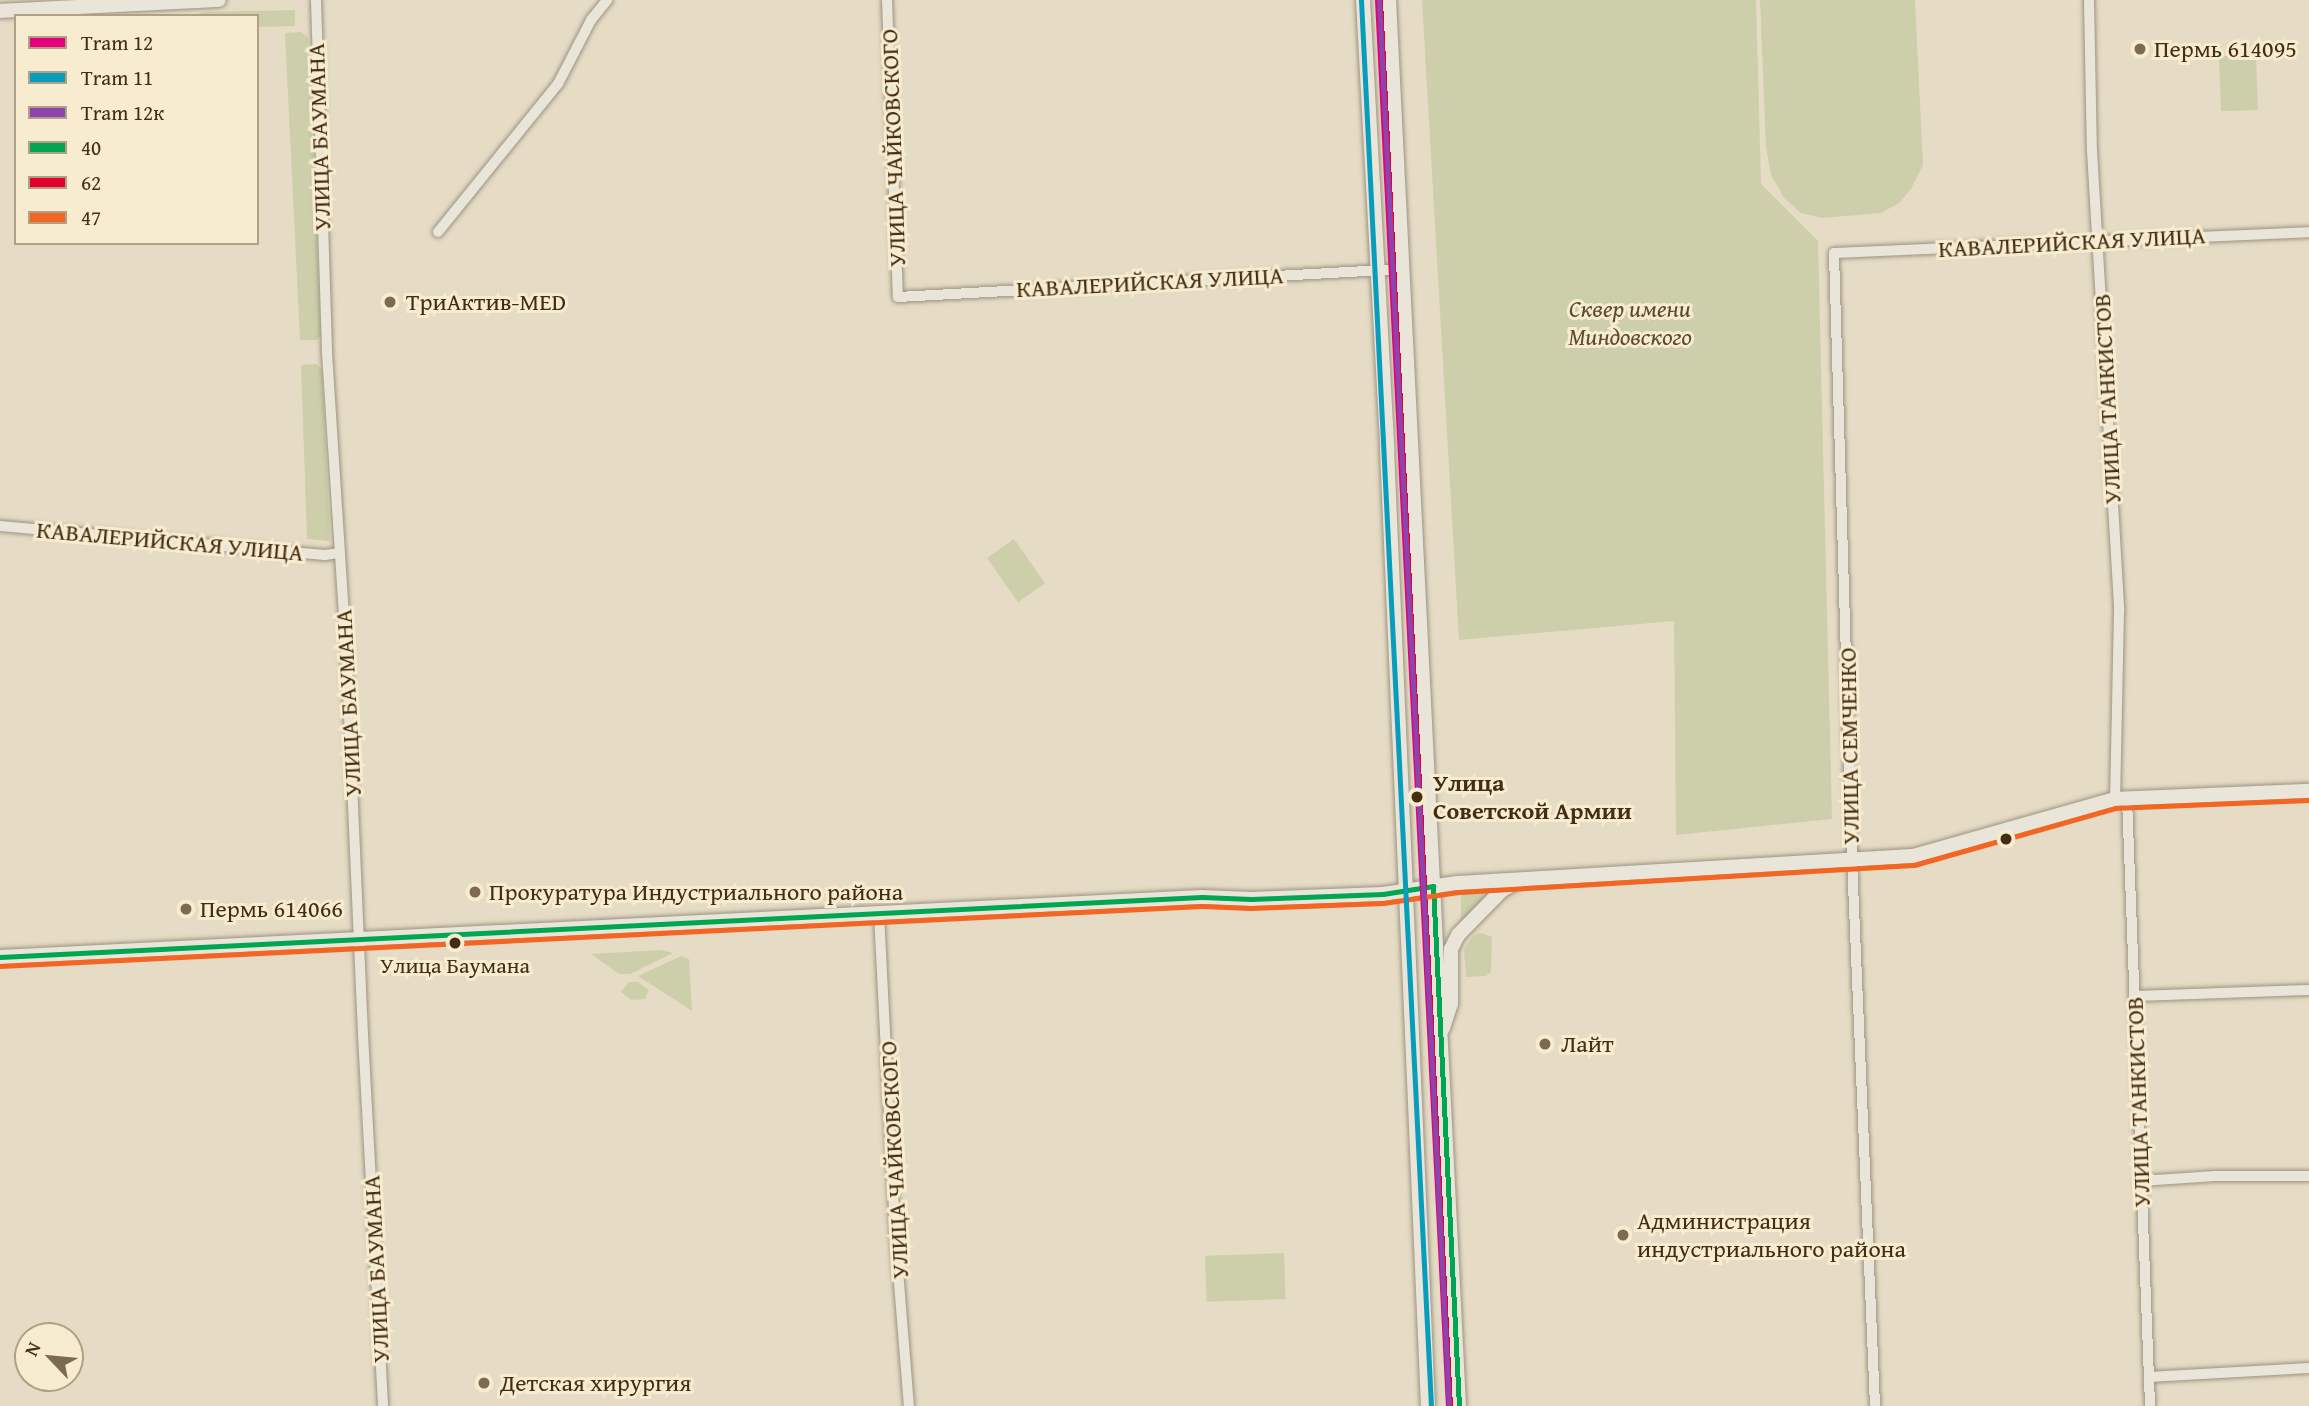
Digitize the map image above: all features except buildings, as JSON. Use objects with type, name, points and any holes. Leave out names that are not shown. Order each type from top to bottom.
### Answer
[{"type":"main road","points":[[0,11],[219,0]]},
{"type":"main road","points":[[1363,0],[1407,890],[1428,1406]]},
{"type":"main road","points":[[1389,0],[1459,1406]]},
{"type":"main road","points":[[0,957],[1202,897],[1251,899],[1383,894],[1433,886],[1913,856],[2121,798],[2309,791]]},
{"type":"main road","points":[[1441,1036],[1451,1004],[1451,949],[1454,942],[1502,890],[1518,881]]},
{"type":"street","name":"УЛИЦА БАУМАНА","points":[[316,0],[327,353],[340,554],[383,1406]]},
{"type":"street","points":[[438,232],[558,84],[592,20],[607,0]]},
{"type":"street","name":"УЛИЦА ЧАЙКОВСКОГО","points":[[887,0],[898,297]]},
{"type":"street","name":"УЛИЦА ТАНКИСТОВ","points":[[2089,0],[2098,241],[2119,611],[2121,798],[2134,996],[2150,1406]]},
{"type":"street","name":"КАВАЛЕРИЙСКАЯ УЛИЦА","points":[[1834,253],[2077,245],[2098,241],[2309,232]]},
{"type":"street","name":"УЛИЦА СЕМЧЕНКО","points":[[1834,253],[1852,860],[1875,1406]]},
{"type":"street","name":"КАВАЛЕРИЙСКАЯ УЛИЦА","points":[[898,297],[1402,269]]},
{"type":"street","name":"КАВАЛЕРИЙСКАЯ УЛИЦА","points":[[0,526],[340,554]]},
{"type":"street","name":"УЛИЦА ЧАЙКОВСКОГО","points":[[879,914],[895,1233],[909,1406]]},
{"type":"street","points":[[2134,996],[2309,990]]},
{"type":"street","points":[[2141,1181],[2215,1176],[2309,1176]]},
{"type":"street","points":[[2149,1377],[2309,1368]]},
{"type":"green space","name":"Сквер имени Миндовского","points":[[1422,0],[1756,0],[1761,184],[1818,241],[1832,819],[1676,835],[1674,621],[1459,640]]},
{"type":"green space","points":[[1760,0],[1915,0],[1923,165],[1911,189],[1899,203],[1881,213],[1822,218],[1801,213],[1784,198],[1771,175],[1766,146]]},
{"type":"green space","points":[[295,10],[295,26],[259,27],[259,14],[196,14]]},
{"type":"green space","points":[[301,32],[308,38],[321,335],[317,340],[300,340],[285,33]]},
{"type":"green space","points":[[2256,55],[2258,110],[2221,111],[2219,56]]},
{"type":"green space","points":[[317,364],[322,370],[330,541],[307,539],[301,365]]},
{"type":"green space","points":[[1014,539],[1045,583],[1018,602],[987,558]]},
{"type":"green space","points":[[1498,891],[1461,926],[1461,892]]},
{"type":"green space","points":[[1481,933],[1492,937],[1491,972],[1486,976],[1466,977],[1464,949],[1473,936]]},
{"type":"green space","points":[[660,950],[673,953],[630,974],[619,974],[591,954]]},
{"type":"green space","points":[[681,956],[689,959],[692,1011],[638,976]]},
{"type":"green space","points":[[629,982],[638,982],[649,990],[645,999],[631,1000],[621,992]]},
{"type":"green space","points":[[1284,1253],[1286,1299],[1207,1302],[1205,1256]]},
{"type":"tram line","name":"11","points":[[1361,0],[1431,1406]]},
{"type":"tram line","name":"12","points":[[1377,0],[1448,1406]]},
{"type":"tram line","name":"12к","points":[[1379,0],[1449,1406]]},
{"type":"transit line","name":"62","points":[[1380,0],[1450,1406]]},
{"type":"transit line","name":"47","points":[[0,966],[1202,906],[1251,908],[1383,903],[1458,892],[1914,865],[2116,808],[2309,800]]},
{"type":"transit line","name":"40","points":[[1433,886],[1459,1406]]},
{"type":"transit line","name":"40","points":[[0,957],[1202,897],[1251,899],[1383,894],[1433,886]]},
{"type":"place","name":"Пермь 614095","points":[[2140,49]]},
{"type":"place","name":"ТриАктив-MED","points":[[390,302]]},
{"type":"place","name":"Улица Советской Армии","points":[[1417,797]]},
{"type":"place","name":"Прокуратура Индустриального района","points":[[475,892]]},
{"type":"place","name":"Пермь 614066","points":[[186,909]]},
{"type":"place","name":"Улица Баумана","points":[[455,943]]},
{"type":"place","name":"Лайт","points":[[1545,1044]]},
{"type":"place","name":"Администрация индустриального района","points":[[1623,1235]]},
{"type":"place","name":"Детская хирургия","points":[[484,1383]]}]
